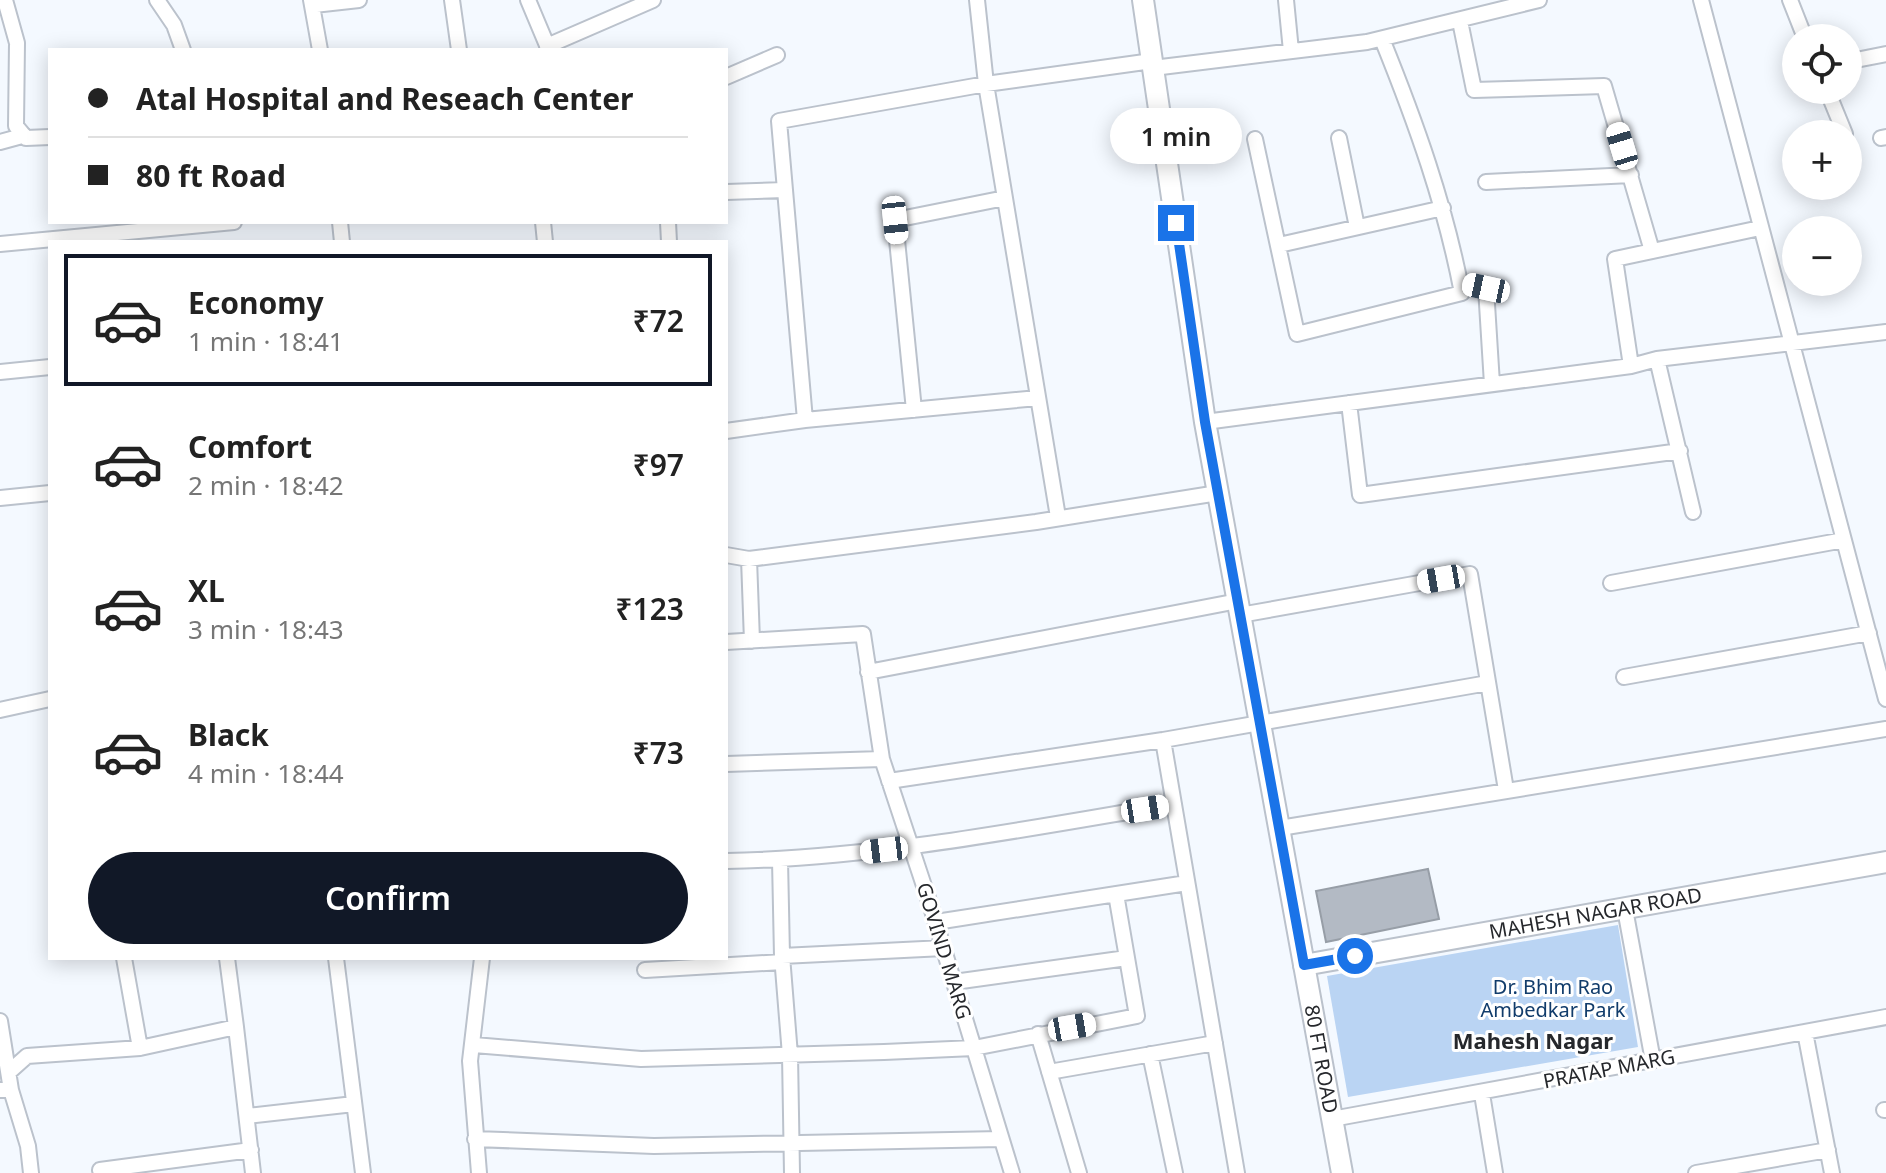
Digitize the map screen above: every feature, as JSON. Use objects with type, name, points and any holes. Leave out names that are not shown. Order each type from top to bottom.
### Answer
[{"type":"street","points":[[5,0],[17,43],[16,126],[22,136]]},
{"type":"street","points":[[157,0],[174,25],[182,48]]},
{"type":"street","points":[[320,48],[312,3],[359,0]]},
{"type":"street","points":[[452,0],[459,48]]},
{"type":"street","points":[[528,0],[548,48],[653,0]]},
{"type":"street","points":[[977,0],[986,84],[1058,517]]},
{"type":"street","name":"80 FT ROAD","points":[[1143,0],[1205,422],[1342,1173]]},
{"type":"street","points":[[1286,0],[1291,51]]},
{"type":"street","points":[[805,420],[779,121],[986,84],[1382,39],[1539,0]]},
{"type":"street","points":[[1701,0],[1886,699]]},
{"type":"street","points":[[1790,0],[1799,24]]},
{"type":"street","points":[[1460,21],[1474,90],[1604,86],[1652,251]]},
{"type":"street","points":[[1255,139],[1297,334],[1462,293],[1443,208],[1420,135],[1382,39]]},
{"type":"street","points":[[1862,59],[1886,54]]},
{"type":"street","points":[[728,76],[777,55]]},
{"type":"street","points":[[0,142],[22,136],[48,137]]},
{"type":"street","points":[[1339,138],[1357,227]]},
{"type":"street","points":[[1486,182],[1631,175]]},
{"type":"street","points":[[728,192],[784,190]]},
{"type":"street","points":[[914,410],[895,220],[1005,198]]},
{"type":"street","points":[[1279,245],[1443,208]]},
{"type":"street","points":[[0,244],[191,224]]},
{"type":"street","points":[[1631,366],[1615,259],[1760,228]]},
{"type":"street","points":[[1460,283],[1486,288],[1492,384]]},
{"type":"street","points":[[1205,422],[1631,366],[1657,359],[1793,346],[1886,332]]},
{"type":"street","points":[[1657,359],[1693,512]]},
{"type":"street","points":[[0,372],[48,367]]},
{"type":"street","points":[[728,431],[805,420],[1038,398]]},
{"type":"street","points":[[1349,403],[1360,495],[1680,451]]},
{"type":"street","points":[[0,498],[48,493]]},
{"type":"street","points":[[728,555],[749,559],[1218,493]]},
{"type":"street","points":[[1611,583],[1844,540]]},
{"type":"street","points":[[728,642],[752,641],[749,559]]},
{"type":"street","points":[[868,672],[1239,608],[1470,574],[1506,790]]},
{"type":"street","points":[[1624,677],[1869,633]]},
{"type":"street","name":"GOVIND MARG","points":[[752,641],[863,634],[882,759],[936,922],[1012,1173]]},
{"type":"street","points":[[889,781],[1163,740],[1488,683]]},
{"type":"street","points":[[0,710],[48,699]]},
{"type":"street","points":[[1280,828],[1886,729]]},
{"type":"street","points":[[1163,740],[1237,1173]]},
{"type":"street","points":[[728,764],[882,759]]},
{"type":"street","points":[[728,861],[780,860],[911,847],[1174,804]]},
{"type":"street","points":[[780,860],[782,959],[790,1055],[792,1173]]},
{"type":"street","name":"MAHESH NAGAR ROAD","points":[[1304,965],[1886,862]]},
{"type":"street","points":[[936,922],[1187,883]]},
{"type":"street","points":[[474,1045],[641,1059],[974,1048],[1137,1016],[1116,894]]},
{"type":"street","points":[[1625,909],[1653,1061]]},
{"type":"street","points":[[645,970],[944,948]]},
{"type":"street","points":[[954,982],[1127,958]]},
{"type":"street","points":[[124,960],[140,1048]]},
{"type":"street","points":[[227,960],[253,1173]]},
{"type":"street","points":[[336,960],[363,1173]]},
{"type":"street","points":[[479,1173],[470,1061],[482,960]]},
{"type":"street","name":"PRATAP MARG","points":[[1332,1119],[1482,1094],[1886,1017]]},
{"type":"street","points":[[0,1021],[9,1072],[5,1090],[28,1146],[31,1173]]},
{"type":"street","points":[[9,1072],[27,1056],[140,1048],[236,1027]]},
{"type":"street","points":[[1805,1032],[1832,1173]]},
{"type":"street","points":[[1038,1034],[1079,1173]]},
{"type":"street","points":[[1049,1072],[1215,1043]]},
{"type":"street","points":[[1150,1054],[1175,1173]]},
{"type":"street","points":[[1482,1094],[1495,1173]]},
{"type":"street","points":[[247,1116],[354,1104]]},
{"type":"street","points":[[475,1139],[654,1146],[1001,1139]]},
{"type":"street","points":[[100,1170],[251,1150]]},
{"type":"street","points":[[1696,1173],[1828,1150]]},
{"type":"green space","name":"Dr. Bhim Rao Ambedkar Park","points":[[1618,925],[1638,1047],[1348,1097],[1327,976]]},
{"type":"building","points":[[1428,869],[1439,919],[1326,942],[1316,891]]},
{"type":"district","name":"Mahesh Nagar","points":[[1533,1041]]},
{"type":"route","points":[[1176,223],[1205,422],[1304,965],[1355,956]]}]
